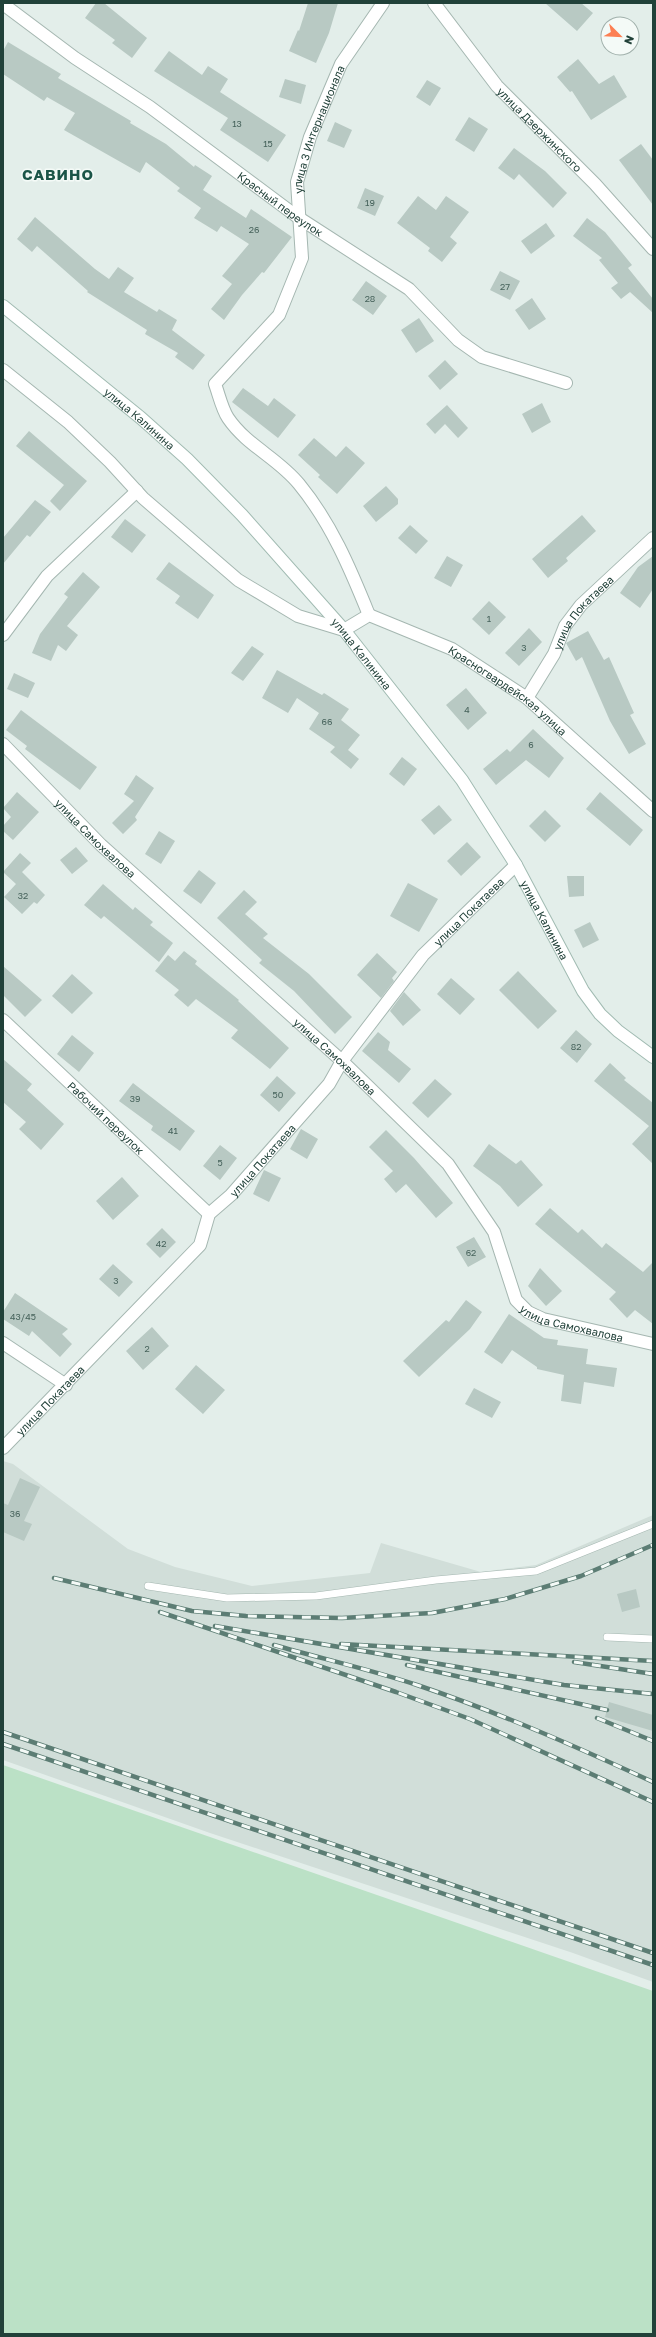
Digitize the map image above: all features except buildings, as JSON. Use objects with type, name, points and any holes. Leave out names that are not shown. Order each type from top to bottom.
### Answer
[{"type":"street","name":"улица 3 Интернационала","points":[[369,615],[352,572],[323,515],[298,482],[276,461],[245,439],[227,417],[215,384],[279,315],[302,258],[297,182],[310,137],[341,64],[383,3]]},
{"type":"street","name":"улица Дзержинского","points":[[434,3],[497,86],[594,184],[653,249]]},
{"type":"street","name":"Красный переулок","points":[[3,4],[75,58],[150,107],[299,218],[409,289],[458,340],[482,357],[566,383]]},
{"type":"street","name":"улица Калинина","points":[[3,306],[141,418],[186,459],[242,515],[344,630],[462,780],[516,865],[583,991],[600,1014],[618,1031],[653,1056]]},
{"type":"street","points":[[3,370],[68,422],[110,462],[137,491],[238,580],[298,616],[344,630],[369,615]]},
{"type":"street","points":[[3,635],[48,576],[137,491]]},
{"type":"street","name":"улица Покатаева","points":[[527,698],[554,654],[565,626],[581,605],[653,538]]},
{"type":"street","name":"Красногвардейская улица","points":[[369,615],[452,649],[527,698],[653,811]]},
{"type":"street","name":"улица Самохвалова","points":[[3,744],[101,845],[342,1061],[448,1164],[494,1232],[516,1300],[528,1312],[543,1319],[653,1344]]},
{"type":"street","name":"улица Покатаева","points":[[3,1448],[66,1385],[200,1245],[210,1214],[231,1195],[329,1084],[342,1061],[423,955],[516,865]]},
{"type":"street","name":"Рабочий переулок","points":[[3,1020],[210,1214]]},
{"type":"street","points":[[3,1343],[66,1385]]},
{"type":"lane","points":[[148,1586],[226,1598],[316,1596],[436,1580],[536,1571],[653,1524]]},
{"type":"lane","points":[[607,1637],[653,1639]]},
{"type":"shaded area","points":[[3,1461],[13,1464],[128,1549],[175,1567],[252,1586],[370,1573],[381,1543],[481,1572],[536,1565],[653,1515],[653,1982],[573,1953],[210,1833],[3,1760]]},
{"type":"green space","points":[[3,1765],[653,1991],[653,2334],[3,2334]]},
{"type":"railway","points":[[54,1578],[192,1611],[246,1616],[342,1618],[432,1613],[505,1599],[581,1576],[653,1545]]},
{"type":"railway","points":[[160,1612],[396,1692],[470,1719],[653,1802]]},
{"type":"railway","points":[[215,1626],[564,1685],[653,1694]]},
{"type":"railway","points":[[341,1644],[653,1661]]},
{"type":"railway","points":[[274,1645],[384,1675],[450,1696],[538,1731],[653,1782]]},
{"type":"railway","points":[[574,1662],[653,1674]]},
{"type":"railway","points":[[407,1665],[607,1710]]},
{"type":"railway","points":[[597,1718],[653,1741]]},
{"type":"railway","points":[[3,1732],[653,1953]]},
{"type":"railway","points":[[3,1744],[653,1965]]},
{"type":"district","name":"САВИНО","points":[[58,174]]}]
